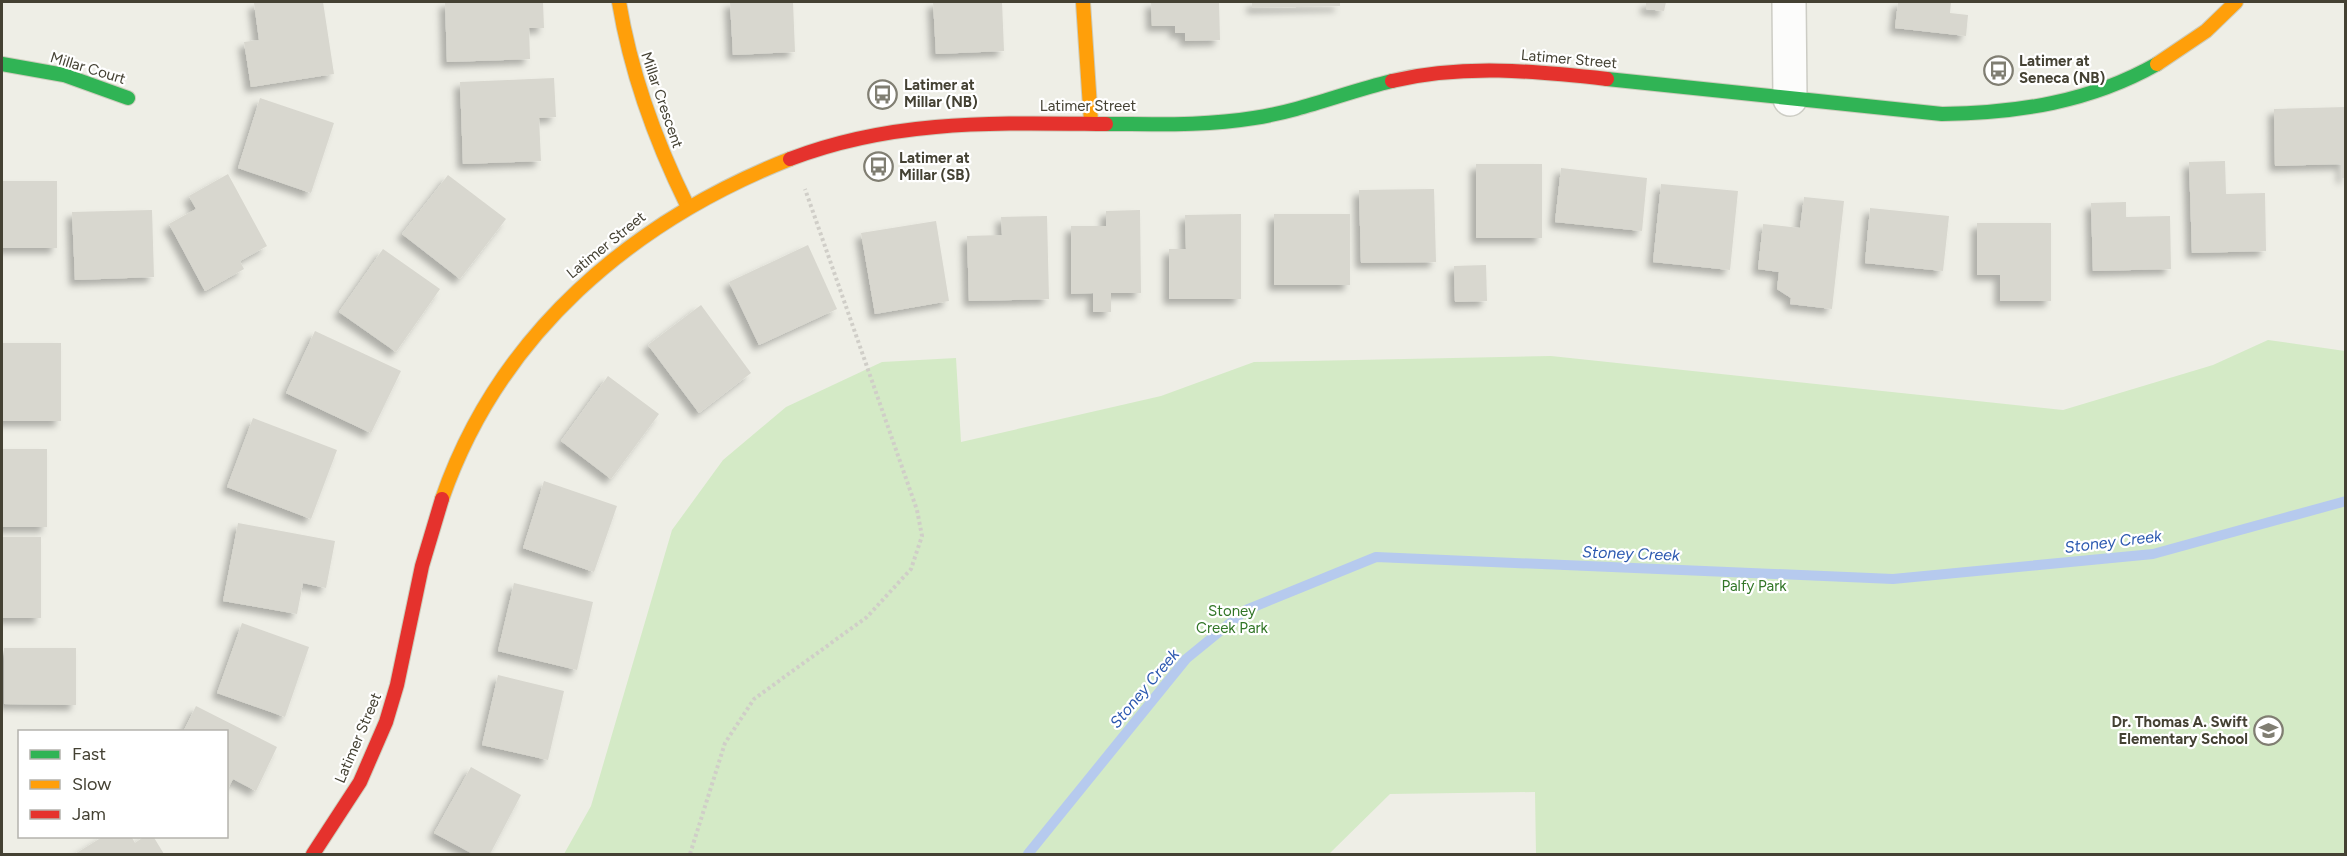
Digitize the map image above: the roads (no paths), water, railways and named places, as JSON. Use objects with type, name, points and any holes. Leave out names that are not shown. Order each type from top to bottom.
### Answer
[{"type":"street","name":"Millar Crescent","points":[[619,2],[634,79],[664,158],[687,205]]},
{"type":"street","points":[[1083,2],[1091,122]]},
{"type":"street","points":[[1789,2],[1790,99]]},
{"type":"street","name":"Latimer Street","points":[[313,855],[364,774],[392,705],[422,567],[444,493],[473,426],[511,366],[551,314],[596,270],[640,236],[687,205],[791,158],[840,142],[893,130],[1091,122],[1227,122],[1278,116],[1411,76],[1464,70],[1526,70],[1790,99],[1942,114],[1988,116],[2033,110],[2070,101],[2138,76],[2195,40],[2236,2]]},
{"type":"street","name":"Millar Court","points":[[2,64],[64,75],[128,98]]},
{"type":"waterway","name":"Stoney Creek","points":[[1028,854],[1186,659],[1246,610],[1376,557],[1893,579],[2153,554],[2346,501]]},
{"type":"place","name":"Latimer at Seneca (NB)","points":[[1998,70]]},
{"type":"place","name":"Latimer at Millar (NB)","points":[[883,94]]},
{"type":"place","name":"Latimer at Millar (SB)","points":[[878,167]]},
{"type":"place","name":"Dr. Thomas A. Swift Elementary School","points":[[2269,731]]},
{"type":"park label","name":"Palfy Park","points":[[1754,586]]},
{"type":"park label","name":"Stoney Creek Park","points":[[1232,620]]}]
